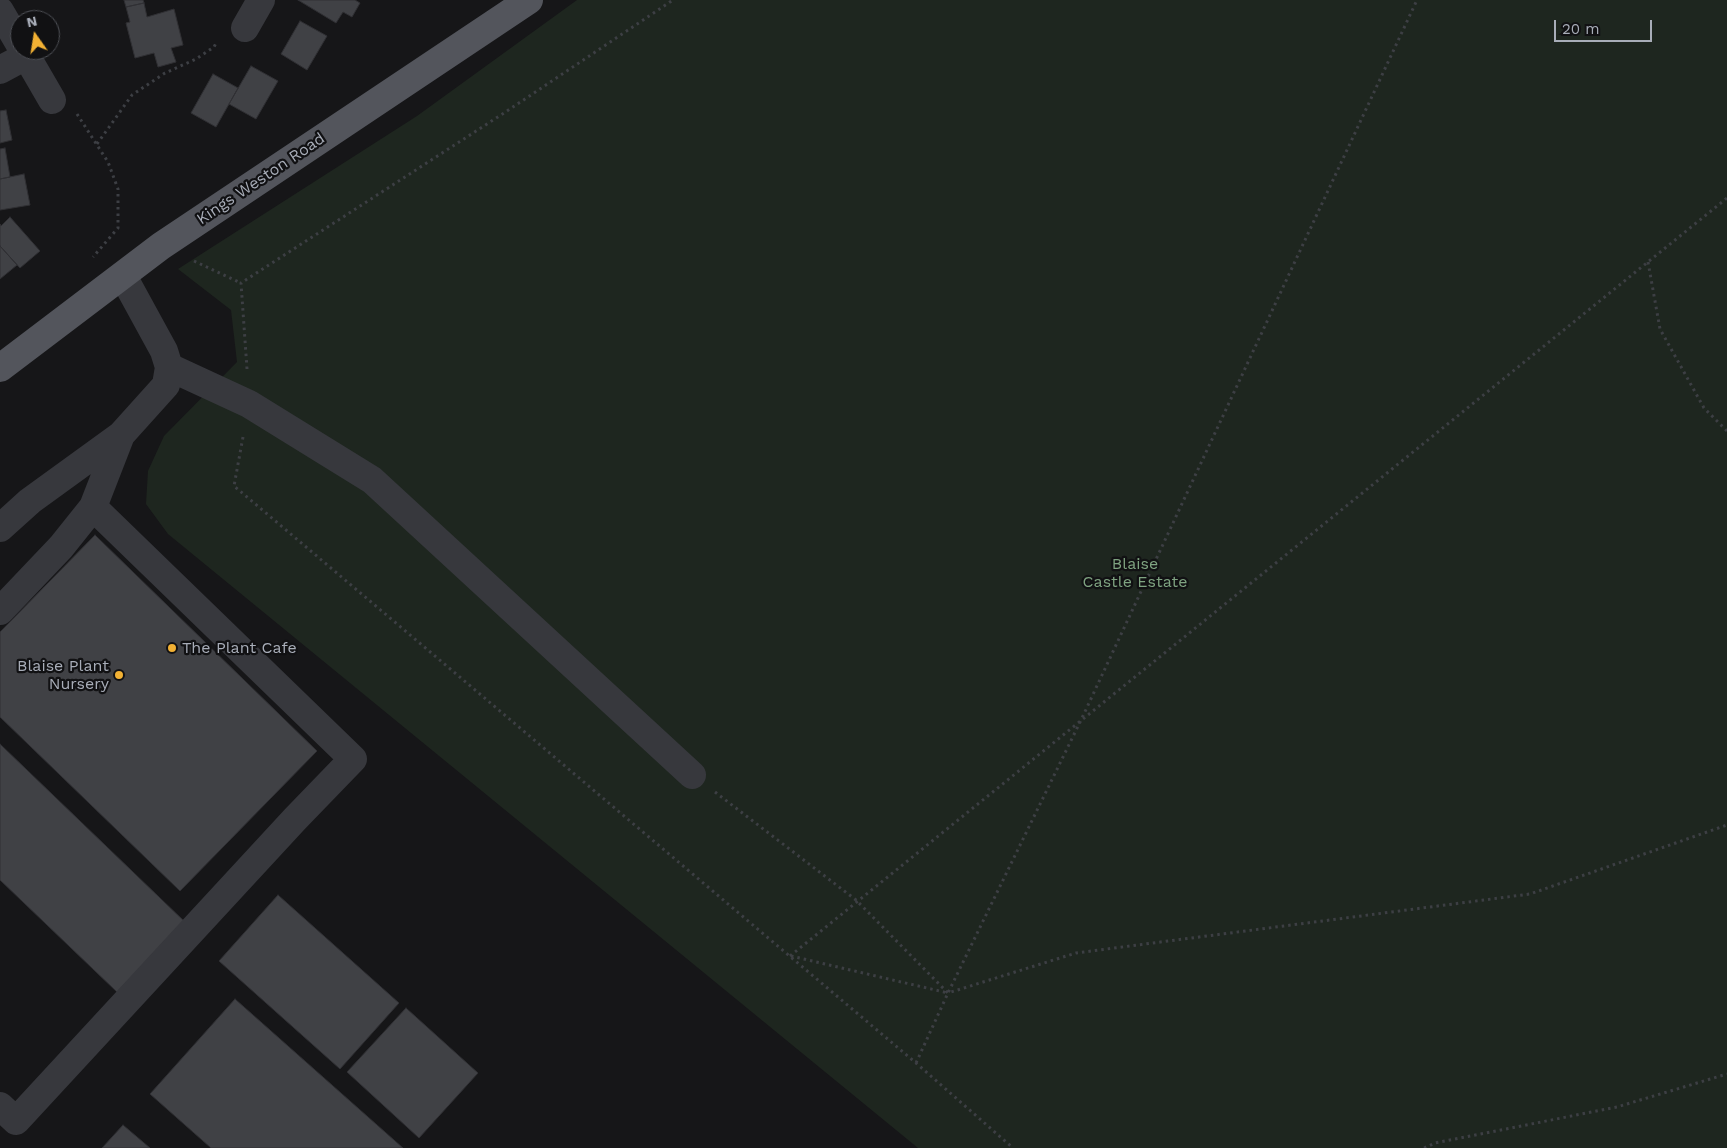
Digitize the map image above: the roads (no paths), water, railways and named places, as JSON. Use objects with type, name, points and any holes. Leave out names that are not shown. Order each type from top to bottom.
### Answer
[{"type":"main road","name":"Kings Weston Road","points":[[0,368],[103,288],[123,276],[161,246],[529,0]]},
{"type":"street","points":[[245,28],[260,0]]},
{"type":"street","points":[[0,11],[10,28]]},
{"type":"street","points":[[0,70],[12,60]]},
{"type":"street","points":[[29,60],[52,100]]},
{"type":"street","points":[[0,528],[30,501],[120,435],[166,385],[169,367],[164,351],[123,276]]},
{"type":"street","points":[[169,367],[249,404],[372,480],[692,775]]},
{"type":"street","points":[[0,611],[61,547],[92,507],[120,435]]},
{"type":"street","points":[[0,1106],[16,1121],[353,759],[92,507]]},
{"type":"place","name":"The Plant Cafe","points":[[172,648]]},
{"type":"place","name":"Blaise Plant Nursery","points":[[119,675]]},
{"type":"park label","name":"Blaise Castle Estate","points":[[1135,573]]}]
